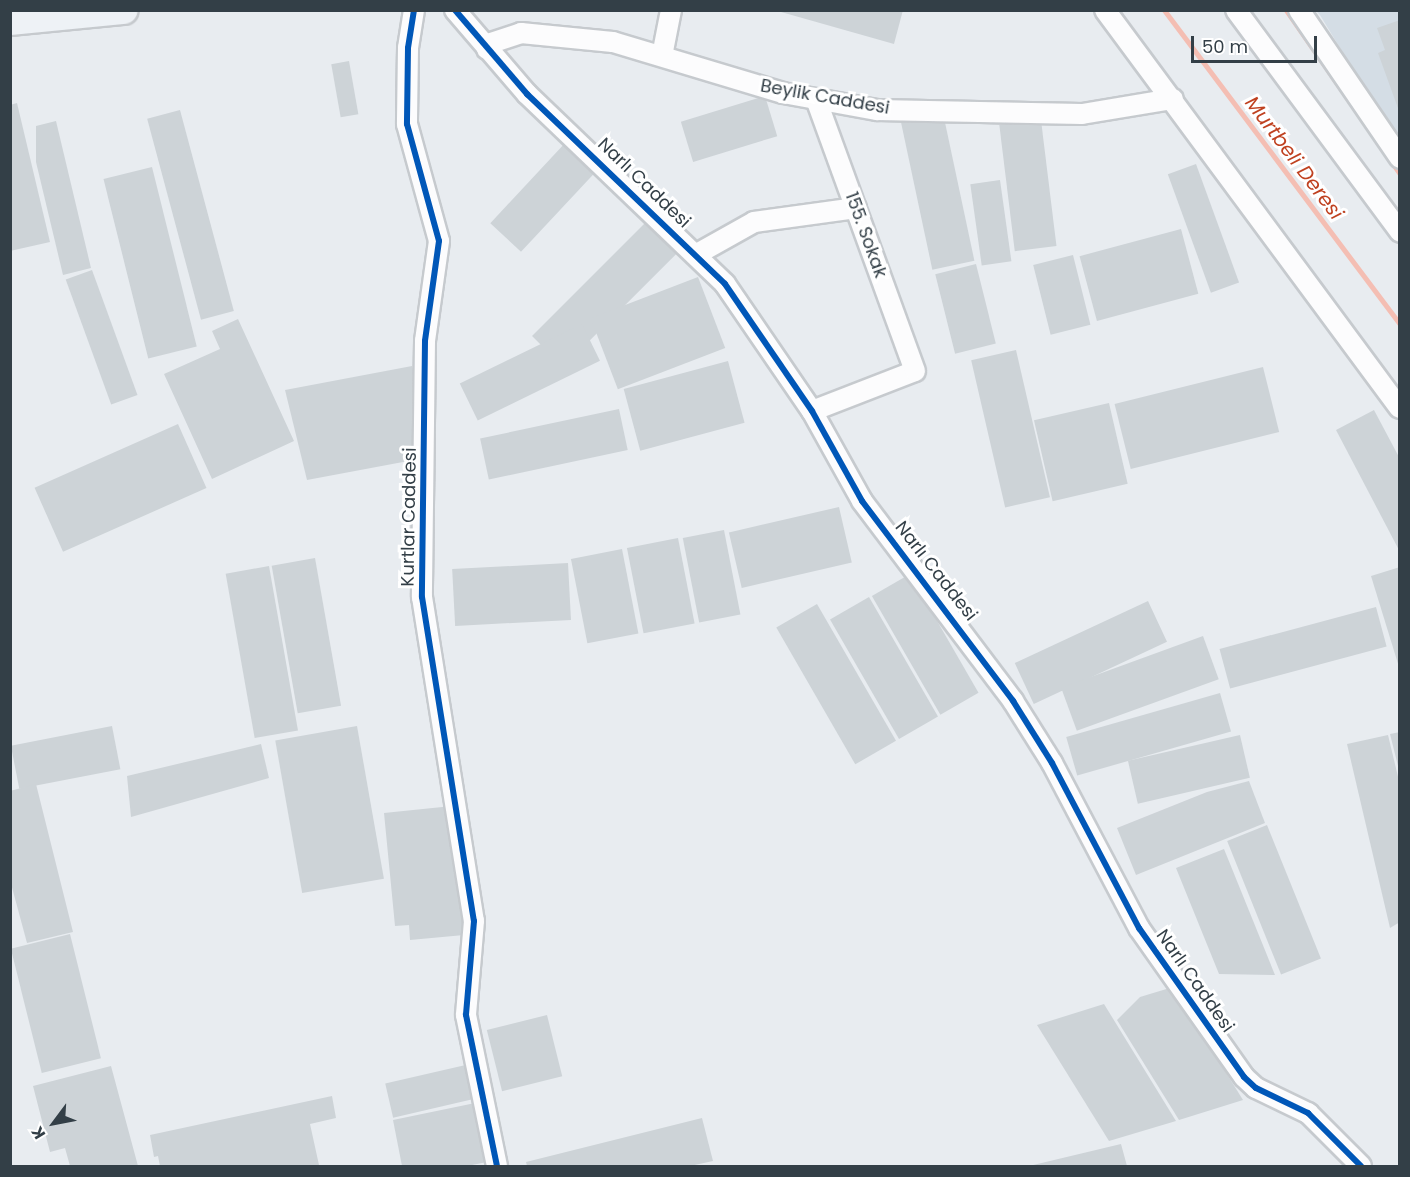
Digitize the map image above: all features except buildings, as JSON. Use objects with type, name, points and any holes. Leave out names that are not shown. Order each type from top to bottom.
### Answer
[{"type":"main road","points":[[10,21],[123,10]]},
{"type":"street","name":"Kurtlar Caddesi","points":[[414,10],[408,48],[407,124],[439,241],[425,341],[423,597],[474,921],[466,1015],[497,1167]]},
{"type":"street","name":"Narlı Caddesi","points":[[455,10],[527,94],[697,254],[725,284],[812,411],[862,501],[1013,701],[1052,763],[1139,928],[1244,1077],[1256,1088],[1308,1113],[1361,1167]]},
{"type":"street","points":[[662,56],[671,10]]},
{"type":"street","points":[[1105,10],[1400,408]]},
{"type":"street","points":[[1236,10],[1400,232]]},
{"type":"street","points":[[1299,10],[1400,158]]},
{"type":"street","name":"Beylik Caddesi","points":[[487,49],[491,43],[521,33],[613,42],[783,93],[877,110],[1082,114],[1173,99]]},
{"type":"street","name":"155. Sokak","points":[[812,411],[915,371],[816,99]]},
{"type":"street","points":[[697,254],[754,222],[856,208]]},
{"type":"shaded area","points":[[1316,11],[1399,11],[1399,145],[1320,15]]},
{"type":"waterway","name":"Murtbeli Deresi","points":[[1164,10],[1400,324]]},
{"type":"waterway","points":[[1286,10],[1400,174]]},
{"type":"cycle path","points":[[414,10],[408,48],[407,124],[439,241],[425,341],[422,597],[474,921],[466,1015],[497,1166]]},
{"type":"cycle path","points":[[455,10],[527,94],[725,284],[812,411],[862,501],[1013,701],[1052,763],[1139,928],[1244,1077],[1256,1088],[1308,1113],[1361,1166]]}]
